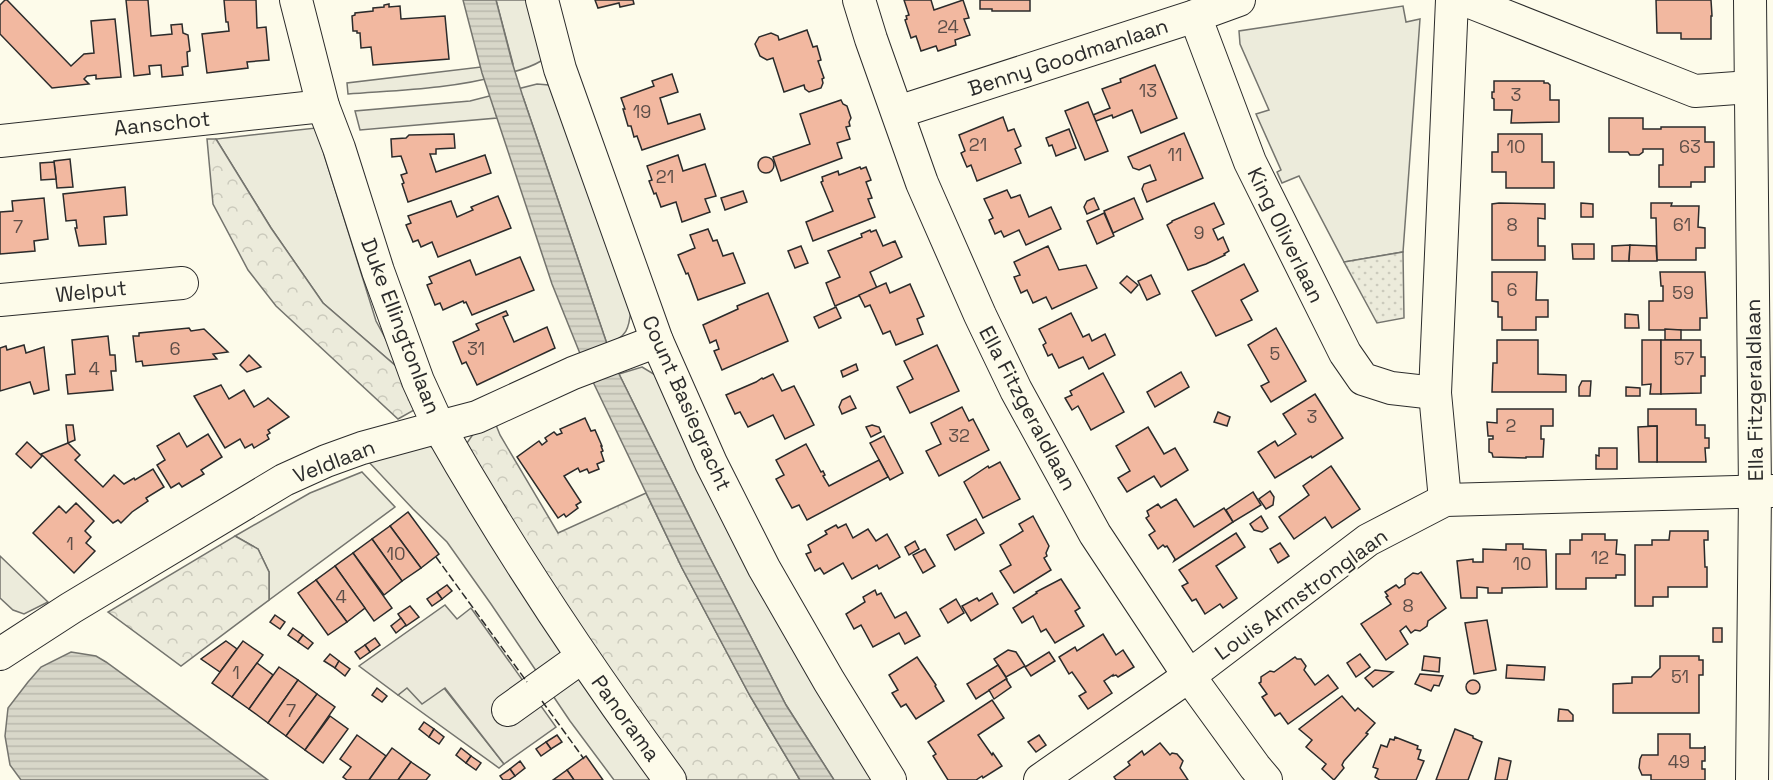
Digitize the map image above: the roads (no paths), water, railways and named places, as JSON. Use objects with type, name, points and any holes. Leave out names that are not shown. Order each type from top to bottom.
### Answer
[{"type":"street","name":"Duke Ellingtonlaan","points":[[296,0],[323,106],[398,329],[425,400],[439,428],[477,417],[573,373],[657,341]]},
{"type":"street","name":"Count Basiegracht","points":[[542,0],[560,69],[657,341],[711,464],[764,568],[829,681],[890,780]]},
{"type":"street","name":"Ella Fitzgeraldlaan","points":[[859,0],[922,183],[947,243],[1016,390],[1095,534],[1189,676],[1266,780]]},
{"type":"street","name":"Benny Goodmanlaan","points":[[898,112],[1239,0]]},
{"type":"street","points":[[1445,500],[1436,393],[1452,0]]},
{"type":"street","points":[[1464,0],[1695,91],[1750,87]]},
{"type":"street","name":"Ella Fitzgeraldlaan","points":[[1750,0],[1750,87],[1764,491],[1752,780]]},
{"type":"street","name":"King Oliverlaan","points":[[1196,16],[1250,162],[1345,352],[1363,379],[1391,388],[1436,393]]},
{"type":"street","name":"Aanschot","points":[[0,141],[323,106]]},
{"type":"street","name":"Welput","points":[[0,300],[182,283]]},
{"type":"street","points":[[439,428],[463,470],[582,657],[508,710]]},
{"type":"street","name":"Veldlaan","points":[[2,651],[284,480],[362,448],[439,428]]},
{"type":"street","name":"Louis Armstronglaan","points":[[1040,780],[1189,676],[1368,540],[1445,500],[1764,491]]},
{"type":"street","name":"Panorama","points":[[582,657],[670,780]]}]
